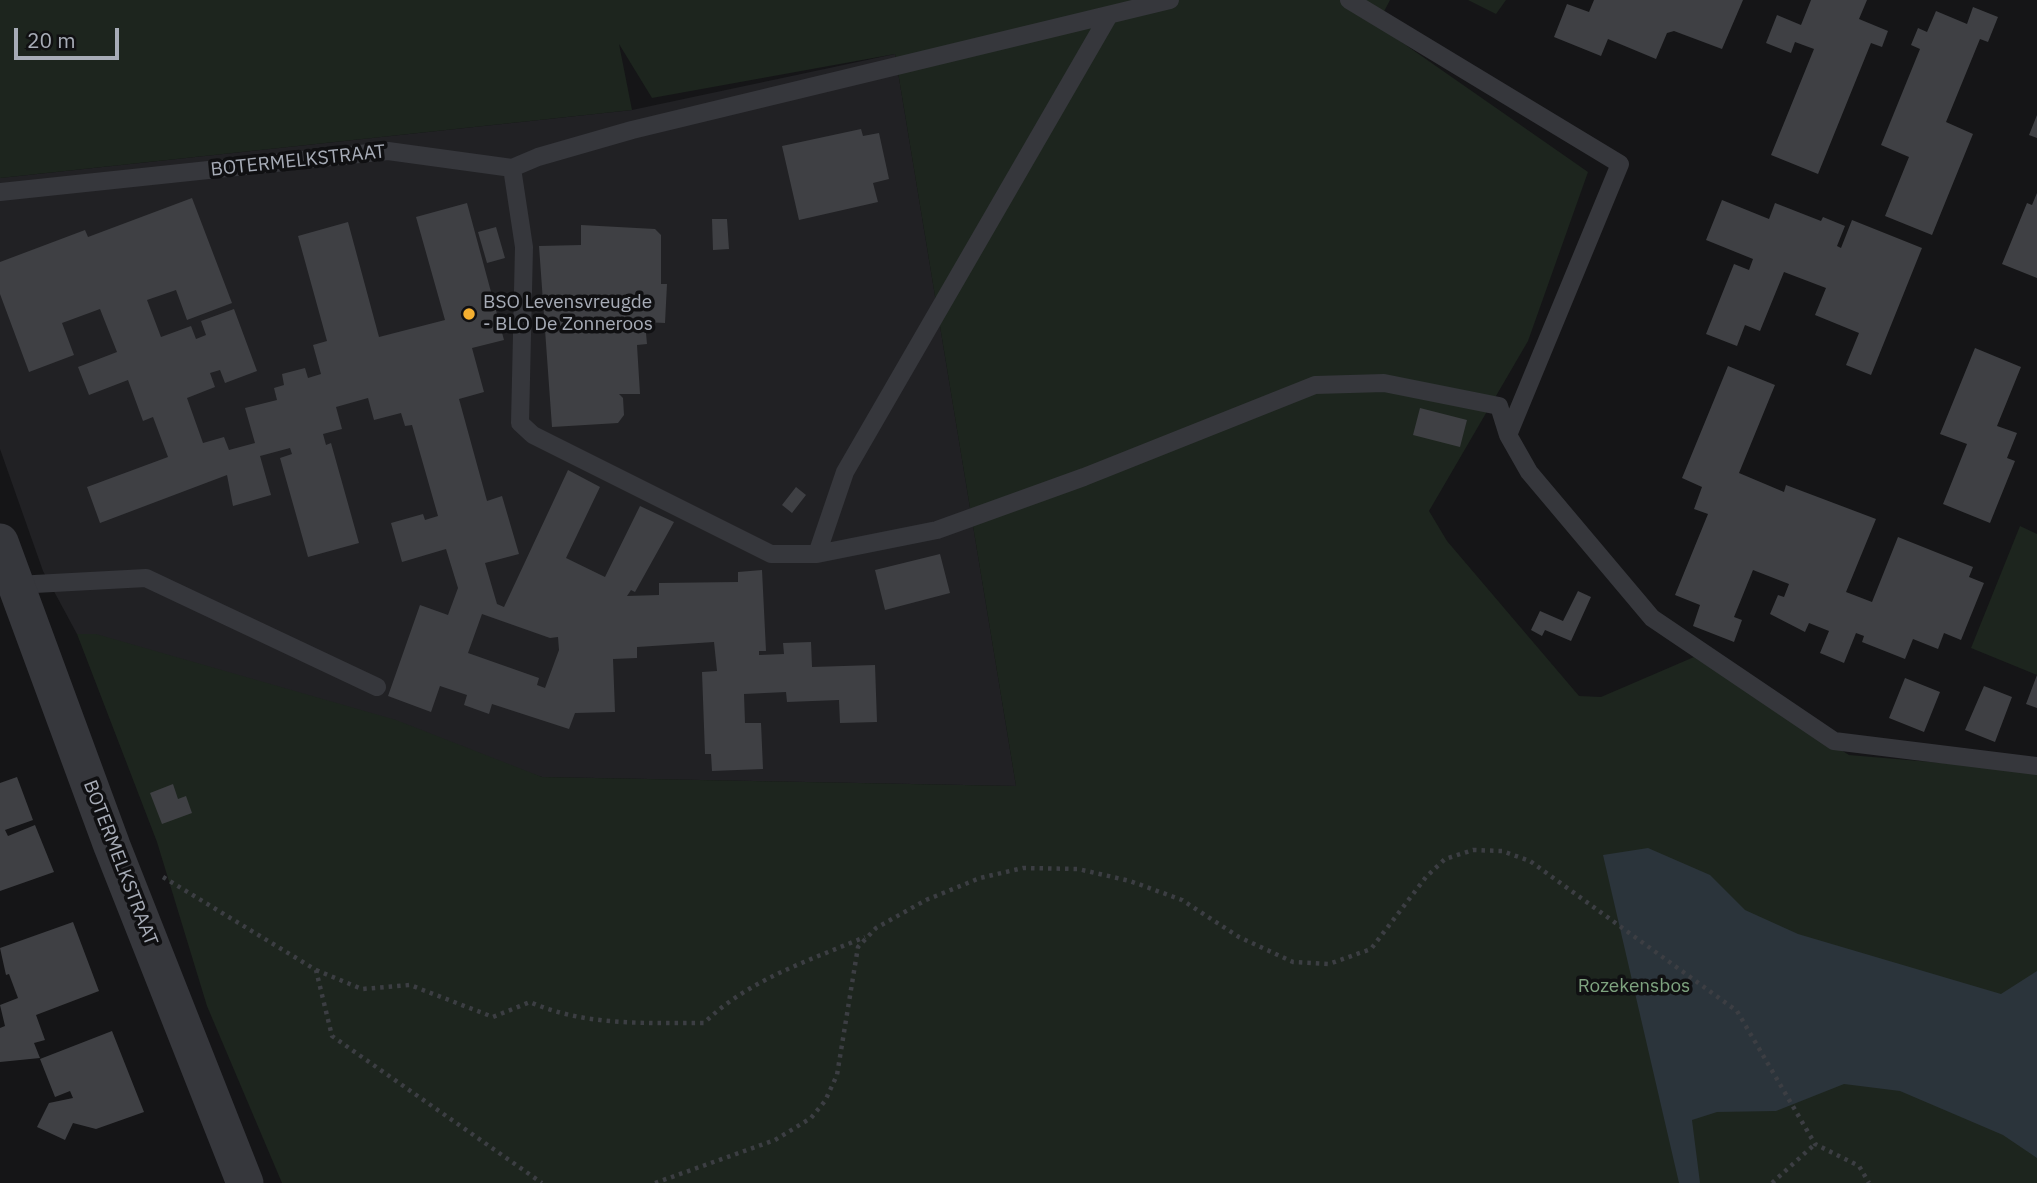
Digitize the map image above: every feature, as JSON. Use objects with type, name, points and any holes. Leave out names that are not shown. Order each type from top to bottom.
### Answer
[{"type":"street","name":"BOTERMELKSTRAAT","points":[[0,542],[112,846],[245,1183]]},
{"type":"lane","name":"BOTERMELKSTRAAT","points":[[0,192],[388,151],[512,168],[538,157],[632,130],[1108,17],[1131,7],[1170,0]]},
{"type":"lane","points":[[1349,0],[1620,164],[1508,435]]},
{"type":"lane","points":[[817,554],[845,472],[1108,17]]},
{"type":"lane","points":[[512,168],[524,247],[520,423],[533,435],[771,554],[817,554],[937,530],[1084,477],[1315,385],[1384,383],[1499,406],[1508,435],[1529,472],[1651,618],[1834,741],[2037,766]]},
{"type":"lane","points":[[16,585],[146,578],[377,688]]},
{"type":"path","points":[[112,846],[316,970],[362,989],[410,985],[493,1017],[530,1002],[554,1013],[618,1022],[704,1023],[729,999],[779,972],[866,937],[926,900],[980,878],[1023,868],[1078,869],[1130,881],[1182,900],[1239,937],[1293,962],[1329,964],[1371,948],[1426,877],[1445,859],[1473,849],[1502,851],[1530,861],[1737,1011],[1815,1144],[1858,1166],[1869,1183]]},
{"type":"path","points":[[655,1183],[775,1140],[811,1118],[825,1101],[837,1075],[854,960],[866,937]]},
{"type":"path","points":[[316,970],[332,1036],[542,1183]]},
{"type":"path","points":[[1772,1183],[1815,1144]]},
{"type":"shaded area","name":"BSO Levensvreugde - BLO De Zonneroos","points":[[895,54],[1016,786],[542,777],[77,634],[43,571],[0,449],[0,178],[632,110]]},
{"type":"shaded area","points":[[1648,848],[1710,875],[1745,910],[1798,934],[2001,994],[2037,971],[2037,1158],[2003,1135],[1900,1091],[1844,1084],[1776,1111],[1717,1112],[1692,1120],[1700,1183],[1679,1183],[1603,855]]},
{"type":"green space","name":"Rozekensbos","points":[[0,0],[1390,0],[1377,25],[1588,172],[1528,341],[1429,511],[1447,541],[1579,696],[1601,697],[1694,657],[1849,755],[2037,771],[2037,1183],[282,1183],[207,1006],[157,842],[77,634],[96,634],[396,720],[542,777],[1016,786],[895,54],[652,98],[619,44],[632,110],[0,178]]},
{"type":"green space","points":[[1468,0],[1506,0],[1496,14]]},
{"type":"green space","points":[[2020,526],[2037,534],[2037,675],[1971,648]]},
{"type":"building","points":[[1594,0],[1743,0],[1722,49],[1674,31],[1667,33],[1656,59],[1608,39],[1601,56],[1554,37],[1567,4],[1589,12]]},
{"type":"building","points":[[1811,0],[1867,0],[1859,19],[1888,31],[1882,47],[1871,43],[1818,174],[1771,155],[1814,49],[1795,42],[1791,53],[1766,43],[1777,15],[1801,25]]},
{"type":"building","points":[[1973,7],[1998,17],[1988,42],[1980,39],[1946,122],[1973,134],[1932,235],[1885,216],[1909,157],[1881,145],[1920,49],[1911,45],[1918,28],[1927,32],[1936,11],[1967,24]]},
{"type":"building","points":[[2037,115],[2037,138],[2029,135]]},
{"type":"building","points":[[861,129],[863,136],[879,133],[889,179],[873,183],[878,202],[799,220],[782,146]]},
{"type":"building","points":[[2037,193],[2037,278],[2002,264],[2027,203],[2032,205]]},
{"type":"building","points":[[192,198],[232,303],[187,320],[176,290],[147,300],[161,337],[191,326],[196,339],[206,335],[201,321],[234,309],[257,371],[225,383],[220,370],[210,373],[215,387],[187,398],[203,443],[224,437],[229,450],[255,443],[245,408],[277,400],[274,388],[284,385],[282,374],[305,368],[308,378],[321,374],[313,345],[327,341],[298,236],[348,222],[379,337],[445,320],[416,217],[467,203],[504,340],[472,348],[484,392],[459,399],[487,501],[502,496],[519,554],[485,563],[497,604],[504,607],[568,470],[600,487],[566,558],[605,577],[640,506],[674,522],[635,592],[631,590],[627,596],[659,595],[659,583],[738,582],[738,572],[762,570],[766,651],[759,651],[759,655],[784,654],[783,643],[811,642],[812,667],[875,665],[877,722],[840,723],[839,700],[787,702],[786,692],[744,694],[745,723],[761,723],[763,769],[712,771],[711,754],[705,754],[702,672],[717,671],[714,642],[637,647],[637,658],[613,659],[615,712],[575,713],[569,729],[492,704],[489,714],[464,705],[467,695],[440,686],[431,712],[388,696],[420,605],[448,615],[458,588],[446,549],[402,562],[391,523],[423,514],[425,520],[438,516],[412,425],[405,426],[401,413],[374,420],[368,398],[336,407],[342,429],[323,434],[326,445],[331,443],[359,543],[308,557],[280,458],[292,454],[290,448],[260,456],[271,495],[233,506],[227,475],[100,523],[87,487],[168,457],[153,417],[143,421],[128,380],[89,395],[78,367],[117,352],[100,309],[62,323],[74,355],[29,372],[0,294],[0,262],[85,230],[88,237]],"holes":[[[482,614],[550,638],[558,637],[559,650],[545,688],[537,685],[539,678],[468,653]]]},
{"type":"building","points":[[1722,200],[1769,219],[1775,203],[1821,221],[1823,217],[1845,226],[1837,246],[1841,248],[1852,220],[1922,248],[1871,375],[1846,365],[1859,333],[1815,315],[1826,288],[1784,272],[1760,331],[1745,325],[1737,346],[1706,334],[1734,264],[1749,270],[1753,259],[1706,240]]},
{"type":"building","points":[[712,219],[727,219],[729,249],[713,250]]},
{"type":"building","points":[[581,225],[655,229],[661,235],[661,284],[667,284],[665,323],[645,322],[647,344],[637,345],[640,394],[619,394],[623,398],[624,415],[618,423],[552,427],[539,246],[581,245]]},
{"type":"building","points":[[496,227],[505,258],[487,263],[478,232]]},
{"type":"building","points":[[1975,348],[2021,367],[1997,426],[2017,433],[2007,458],[2015,461],[1990,523],[1943,504],[1967,444],[1940,434]]},
{"type":"building","points":[[1728,366],[1775,385],[1739,473],[1784,492],[1786,485],[1876,519],[1846,592],[1872,602],[1898,537],[1973,567],[1969,577],[1984,583],[1961,640],[1944,633],[1938,649],[1913,639],[1905,659],[1862,642],[1864,636],[1856,633],[1844,663],[1820,653],[1829,631],[1809,623],[1805,632],[1770,614],[1778,595],[1784,597],[1789,584],[1753,570],[1734,617],[1742,620],[1734,642],[1693,626],[1700,605],[1675,595],[1708,514],[1694,509],[1702,487],[1682,478]]},
{"type":"building","points":[[1420,408],[1467,420],[1460,447],[1413,435]]},
{"type":"building","points":[[796,487],[806,495],[792,513],[782,505]]},
{"type":"building","points":[[940,554],[950,593],[885,610],[875,570]]},
{"type":"building","points":[[1578,591],[1591,597],[1571,641],[1545,630],[1542,636],[1531,630],[1540,611],[1563,621]]},
{"type":"building","points":[[2037,675],[2037,708],[2026,704]]},
{"type":"building","points":[[1905,678],[1940,692],[1924,732],[1889,718]]},
{"type":"building","points":[[1984,686],[2012,697],[1995,742],[1965,730]]},
{"type":"building","points":[[17,777],[33,820],[5,830],[8,836],[35,825],[54,872],[0,891],[0,783]]},
{"type":"building","points":[[173,784],[178,799],[186,796],[192,813],[162,824],[150,793]]},
{"type":"building","points":[[73,922],[99,991],[36,1015],[45,1040],[34,1043],[40,1058],[0,1062],[0,1028],[5,1026],[0,1005],[18,998],[9,974],[6,975],[0,948]]},
{"type":"building","points":[[112,1031],[144,1112],[96,1129],[73,1123],[65,1140],[37,1127],[49,1103],[73,1098],[70,1091],[55,1097],[40,1059]]},
{"type":"place","name":"BSO Levensvreugde - BLO De Zonneroos","points":[[469,314]]}]
